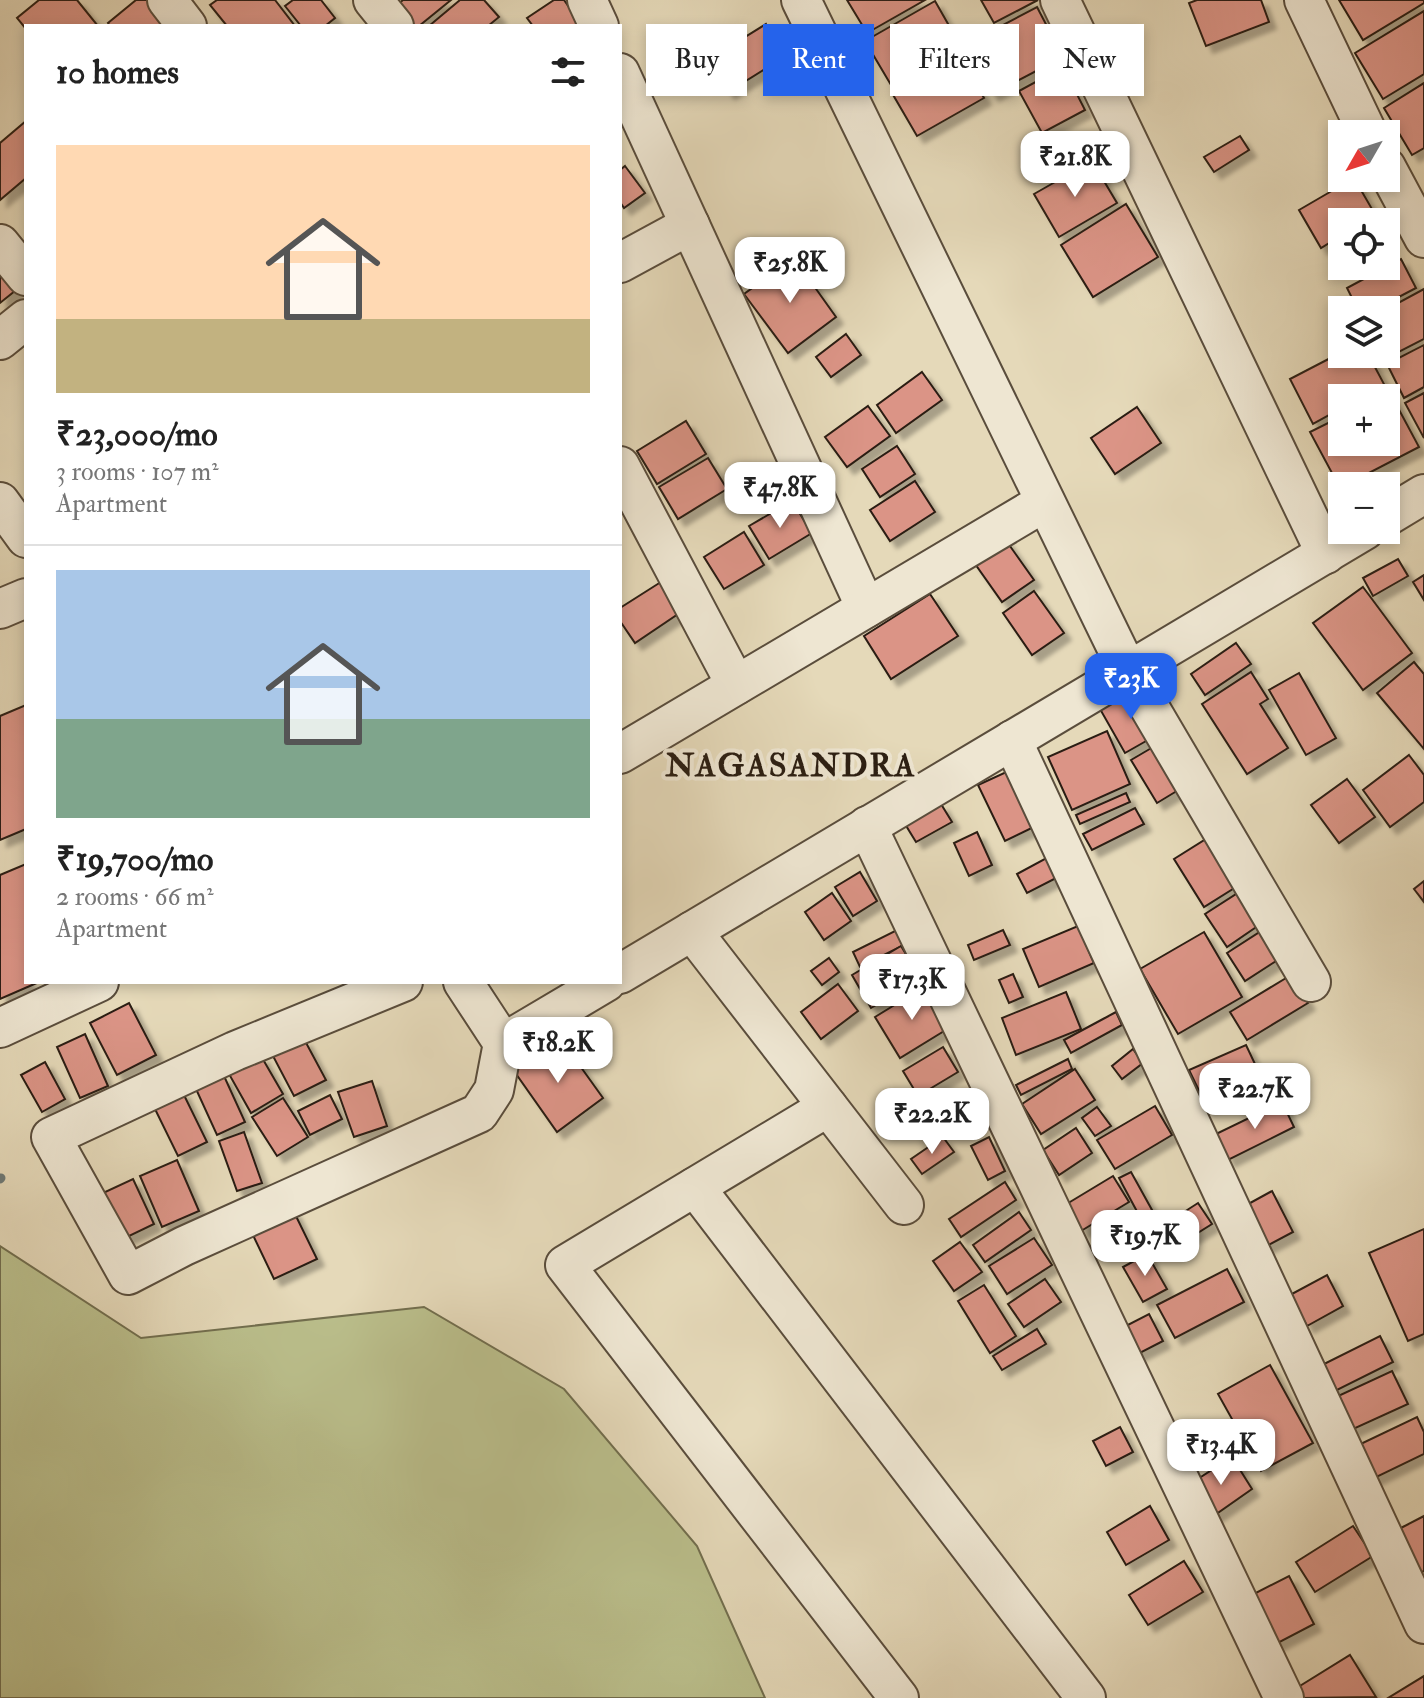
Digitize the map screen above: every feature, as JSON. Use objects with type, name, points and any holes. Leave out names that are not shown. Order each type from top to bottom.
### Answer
[{"type":"street","points":[[167,0],[185,24]]},
{"type":"street","points":[[587,0],[598,24]]},
{"type":"street","points":[[801,0],[1128,671],[1311,982]]},
{"type":"street","points":[[1060,0],[1326,554]]},
{"type":"street","points":[[1304,0],[1361,120]]},
{"type":"street","points":[[622,77],[866,608]]},
{"type":"street","points":[[1399,192],[1424,238]]},
{"type":"street","points":[[622,262],[690,225]]},
{"type":"street","points":[[0,244],[24,274]]},
{"type":"street","points":[[0,340],[24,321]]},
{"type":"street","points":[[622,470],[736,685]]},
{"type":"street","points":[[1400,509],[1424,494]]},
{"type":"street","points":[[0,502],[24,535]]},
{"type":"street","points":[[622,753],[1045,502]]},
{"type":"street","points":[[622,973],[1342,544]]},
{"type":"street","points":[[1012,740],[1424,1624]]},
{"type":"street","points":[[867,826],[1284,1698]]},
{"type":"street","points":[[692,931],[904,1205]]},
{"type":"street","points":[[0,1028],[95,984]]},
{"type":"street","points":[[398,984],[235,1051],[51,1137],[128,1275],[184,1246],[479,1113],[494,1090],[503,1043],[464,984]]},
{"type":"street","points":[[503,1043],[603,984]]},
{"type":"street","points":[[828,1107],[565,1265],[899,1698]]},
{"type":"street","points":[[695,1187],[1073,1693]]},
{"type":"green space","points":[[0,1246],[141,1338],[424,1307],[564,1389],[697,1546],[765,1698],[0,1698]]},
{"type":"building","points":[[39,0],[77,0],[96,24],[24,24],[24,27],[17,18]]},
{"type":"building","points":[[136,0],[161,0],[173,14],[161,24],[108,23]]},
{"type":"building","points":[[217,0],[275,0],[293,24],[225,24],[210,5]]},
{"type":"building","points":[[293,0],[321,0],[335,18],[328,24],[299,24],[285,6]]},
{"type":"building","points":[[403,0],[451,0],[421,24],[413,24],[397,5]]},
{"type":"building","points":[[460,0],[484,0],[499,17],[490,24],[431,24]]},
{"type":"building","points":[[554,0],[564,0],[581,24],[532,24],[527,18]]},
{"type":"building","points":[[847,0],[925,0],[874,29],[874,24],[862,24]]},
{"type":"building","points":[[981,0],[1038,0],[994,23]]},
{"type":"building","points":[[1197,0],[1261,0],[1269,22],[1206,46],[1189,3]]},
{"type":"building","points":[[1339,0],[1424,0],[1424,3],[1363,40]]},
{"type":"building","points":[[935,1],[948,24],[895,24]]},
{"type":"building","points":[[1037,7],[1046,24],[1035,24],[1035,72],[1019,80],[1019,24],[1005,24]]},
{"type":"building","points":[[1424,11],[1424,74],[1383,99],[1355,53]]},
{"type":"building","points":[[763,26],[763,70],[747,80],[747,36]]},
{"type":"building","points":[[890,27],[890,83],[874,56],[874,36]]},
{"type":"building","points":[[1035,82],[1035,96],[1078,96],[1085,110],[1042,133],[1019,91]]},
{"type":"building","points":[[1424,83],[1424,148],[1412,155],[1400,135],[1400,120],[1391,120],[1384,108]]},
{"type":"building","points":[[894,96],[983,96],[984,98],[917,136]]},
{"type":"building","points":[[24,123],[24,180],[0,200],[0,143]]},
{"type":"building","points":[[1240,136],[1249,150],[1214,172],[1204,157]]},
{"type":"building","points":[[1092,161],[1117,203],[1059,237],[1034,194]]},
{"type":"building","points":[[625,166],[645,193],[624,208],[622,205],[622,168]]},
{"type":"building","points":[[1330,192],[1362,192],[1371,208],[1328,208],[1328,244],[1321,248],[1299,210]]},
{"type":"building","points":[[1126,204],[1158,257],[1093,297],[1061,245]]},
{"type":"building","points":[[794,258],[836,317],[788,353],[744,294]]},
{"type":"building","points":[[0,260],[21,286],[0,303]]},
{"type":"building","points":[[1400,260],[1416,288],[1400,296],[1351,296],[1347,288],[1362,280],[1400,280]]},
{"type":"building","points":[[1424,289],[1424,339],[1400,351],[1400,302]]},
{"type":"building","points":[[846,334],[861,355],[831,377],[816,357]]},
{"type":"building","points":[[1424,345],[1424,387],[1404,398],[1400,384],[1397,384],[1389,368],[1400,368],[1400,357]]},
{"type":"building","points":[[1328,359],[1328,368],[1375,368],[1384,384],[1328,384],[1328,416],[1313,424],[1290,379]]},
{"type":"building","points":[[922,372],[942,400],[896,433],[877,405]]},
{"type":"building","points":[[1424,393],[1424,438],[1405,403]]},
{"type":"building","points":[[868,406],[890,436],[847,467],[825,437]]},
{"type":"building","points":[[1137,407],[1161,443],[1115,474],[1091,438]]},
{"type":"building","points":[[1400,412],[1419,447],[1371,472],[1331,472],[1310,432],[1328,423],[1328,456],[1400,456]]},
{"type":"building","points":[[686,421],[706,454],[657,484],[637,451]]},
{"type":"building","points":[[897,446],[915,474],[880,497],[862,469]]},
{"type":"building","points":[[708,458],[727,489],[678,519],[659,487]]},
{"type":"building","points":[[915,481],[935,512],[890,541],[870,510]]},
{"type":"building","points":[[792,501],[812,533],[769,559],[749,526]]},
{"type":"building","points":[[744,532],[764,565],[724,589],[704,557]]},
{"type":"building","points":[[1005,539],[1034,580],[1002,602],[973,561]]},
{"type":"building","points":[[1398,559],[1408,576],[1373,596],[1363,578]]},
{"type":"building","points":[[1424,575],[1424,600],[1413,582]]},
{"type":"building","points":[[664,580],[684,610],[635,643],[622,624],[622,607]]},
{"type":"building","points":[[1363,587],[1412,653],[1363,690],[1313,623]]},
{"type":"building","points":[[1034,591],[1064,633],[1032,655],[1003,613]]},
{"type":"building","points":[[930,594],[958,636],[891,679],[864,636]]},
{"type":"building","points":[[1236,643],[1251,664],[1205,695],[1191,674]]},
{"type":"building","points":[[1414,662],[1424,674],[1424,749],[1377,693]]},
{"type":"building","points":[[1251,672],[1268,699],[1260,704],[1288,748],[1247,774],[1202,704]]},
{"type":"building","points":[[1299,673],[1336,738],[1306,755],[1269,690]]},
{"type":"building","points":[[1137,689],[1162,732],[1125,753],[1100,709]]},
{"type":"building","points":[[24,706],[24,830],[0,840],[0,716]]},
{"type":"building","points":[[1107,731],[1130,784],[1072,810],[1048,757]]},
{"type":"building","points":[[1165,740],[1190,783],[1157,803],[1131,760]]},
{"type":"building","points":[[1409,755],[1424,775],[1424,802],[1390,827],[1363,790]]},
{"type":"building","points":[[1015,768],[1040,824],[1005,841],[978,785]]},
{"type":"building","points":[[1347,779],[1375,817],[1339,843],[1311,805]]},
{"type":"building","points":[[1126,793],[1130,802],[1080,824],[1076,815]]},
{"type":"building","points":[[941,804],[952,822],[916,842],[905,824]]},
{"type":"building","points":[[1135,808],[1144,824],[1092,850],[1083,834]]},
{"type":"building","points":[[977,832],[992,865],[969,876],[954,843]]},
{"type":"building","points":[[1214,834],[1244,882],[1204,907],[1174,859]]},
{"type":"building","points":[[1052,855],[1062,875],[1027,893],[1017,874]]},
{"type":"building","points":[[24,865],[24,984],[34,984],[0,999],[0,875]]},
{"type":"building","points":[[860,872],[877,901],[853,916],[835,887]]},
{"type":"building","points":[[1424,881],[1424,902],[1414,889]]},
{"type":"building","points":[[1244,889],[1265,921],[1227,947],[1205,914]]},
{"type":"building","points":[[832,893],[851,921],[824,940],[805,912]]},
{"type":"building","points":[[1078,926],[1094,963],[1039,987],[1023,949]]},
{"type":"building","points":[[1269,926],[1287,954],[1245,981],[1227,953]]},
{"type":"building","points":[[897,930],[904,945],[860,967],[853,952]]},
{"type":"building","points":[[1003,930],[1010,945],[974,960],[968,945]]},
{"type":"building","points":[[1204,932],[1242,997],[1178,1034],[1140,969]]},
{"type":"building","points":[[901,946],[921,979],[871,1008],[852,975]]},
{"type":"building","points":[[829,958],[839,972],[822,985],[811,971]]},
{"type":"building","points":[[1013,974],[1023,997],[1009,1003],[999,980]]},
{"type":"building","points":[[1291,975],[1308,1003],[1247,1040],[1230,1012]]},
{"type":"building","points":[[838,984],[858,1011],[821,1039],[801,1012]]},
{"type":"building","points":[[924,987],[949,1028],[900,1058],[875,1017]]},
{"type":"building","points":[[1066,992],[1081,1029],[1016,1055],[1002,1018]]},
{"type":"building","points":[[129,1003],[156,1055],[117,1075],[90,1023]]},
{"type":"building","points":[[1116,1012],[1122,1025],[1071,1053],[1064,1040]]},
{"type":"building","points":[[85,1034],[108,1086],[80,1098],[57,1047]]},
{"type":"building","points":[[560,1038],[603,1098],[557,1132],[514,1071]]},
{"type":"building","points":[[304,1039],[326,1080],[294,1096],[273,1056]]},
{"type":"building","points":[[1246,1045],[1263,1081],[1207,1107],[1189,1070]]},
{"type":"building","points":[[943,1047],[958,1072],[918,1096],[903,1071]]},
{"type":"building","points":[[1133,1049],[1143,1063],[1122,1079],[1112,1066]]},
{"type":"building","points":[[261,1056],[283,1094],[251,1113],[229,1074]]},
{"type":"building","points":[[1068,1059],[1072,1069],[1021,1095],[1016,1085]]},
{"type":"building","points":[[45,1062],[65,1099],[42,1112],[21,1075]]},
{"type":"building","points":[[1075,1069],[1095,1100],[1041,1134],[1022,1104]]},
{"type":"building","points":[[224,1076],[245,1122],[217,1135],[196,1089]]},
{"type":"building","points":[[372,1081],[387,1126],[354,1137],[338,1092]]},
{"type":"building","points":[[182,1091],[207,1142],[178,1156],[153,1105]]},
{"type":"building","points":[[330,1095],[342,1119],[310,1135],[298,1111]]},
{"type":"building","points":[[283,1098],[308,1137],[277,1156],[252,1117]]},
{"type":"building","points":[[1282,1102],[1294,1127],[1228,1160],[1216,1134]]},
{"type":"building","points":[[1155,1106],[1172,1135],[1115,1169],[1097,1140]]},
{"type":"building","points":[[1097,1107],[1111,1126],[1095,1136],[1082,1118]]},
{"type":"building","points":[[1076,1128],[1092,1153],[1059,1175],[1043,1150]]},
{"type":"building","points":[[244,1132],[262,1183],[237,1191],[219,1141]]},
{"type":"building","points":[[943,1137],[954,1152],[922,1174],[911,1159]]},
{"type":"building","points":[[989,1137],[1005,1171],[988,1180],[971,1146]]},
{"type":"building","points":[[177,1160],[199,1211],[162,1227],[140,1176]]},
{"type":"building","points":[[1131,1172],[1152,1210],[1140,1217],[1119,1178]]},
{"type":"building","points":[[1113,1176],[1129,1202],[1081,1231],[1065,1205]]},
{"type":"building","points":[[133,1179],[154,1224],[125,1238],[103,1193]]},
{"type":"building","points":[[1005,1182],[1016,1200],[961,1237],[949,1219]]},
{"type":"building","points":[[1272,1191],[1293,1232],[1263,1248],[1241,1208]]},
{"type":"building","points":[[1198,1203],[1212,1224],[1180,1244],[1167,1223]]},
{"type":"building","points":[[293,1210],[317,1259],[274,1279],[251,1231]]},
{"type":"building","points":[[1019,1212],[1031,1230],[985,1262],[973,1245]]},
{"type":"building","points":[[1424,1229],[1424,1334],[1408,1341],[1369,1253]]},
{"type":"building","points":[[1034,1238],[1052,1265],[1007,1294],[989,1266]]},
{"type":"building","points":[[960,1242],[982,1272],[954,1291],[933,1261]]},
{"type":"building","points":[[1147,1254],[1167,1289],[1143,1302],[1123,1267]]},
{"type":"building","points":[[1227,1269],[1244,1302],[1175,1338],[1157,1305]]},
{"type":"building","points":[[1327,1275],[1343,1306],[1307,1326],[1290,1295]]},
{"type":"building","points":[[1045,1279],[1061,1302],[1024,1327],[1008,1304]]},
{"type":"building","points":[[984,1285],[1016,1336],[990,1353],[958,1301]]},
{"type":"building","points":[[1149,1314],[1163,1341],[1134,1356],[1120,1329]]},
{"type":"building","points":[[1037,1329],[1046,1344],[1002,1370],[993,1356]]},
{"type":"building","points":[[1380,1336],[1393,1362],[1331,1393],[1318,1367]]},
{"type":"building","points":[[1270,1365],[1313,1443],[1261,1471],[1218,1394]]},
{"type":"building","points":[[1392,1371],[1408,1404],[1351,1430],[1336,1397]]},
{"type":"building","points":[[1417,1417],[1424,1432],[1424,1454],[1364,1483],[1348,1450]]},
{"type":"building","points":[[1120,1427],[1133,1452],[1106,1466],[1093,1441]]},
{"type":"building","points":[[1232,1457],[1252,1489],[1212,1517],[1190,1484]]},
{"type":"building","points":[[1150,1506],[1169,1540],[1126,1565],[1107,1532]]},
{"type":"building","points":[[1424,1516],[1424,1571],[1417,1574],[1395,1531]]},
{"type":"building","points":[[1353,1526],[1373,1556],[1315,1592],[1296,1562]]},
{"type":"building","points":[[1184,1561],[1203,1592],[1148,1625],[1129,1595]]},
{"type":"building","points":[[1289,1576],[1314,1624],[1272,1646],[1246,1598]]},
{"type":"building","points":[[1350,1655],[1376,1697],[1301,1698],[1295,1689]]},
{"type":"building","points":[[1424,1676],[1424,1698],[1388,1698]]},
{"type":"district","name":"NAGASANDRA","points":[[791,766]]}]
